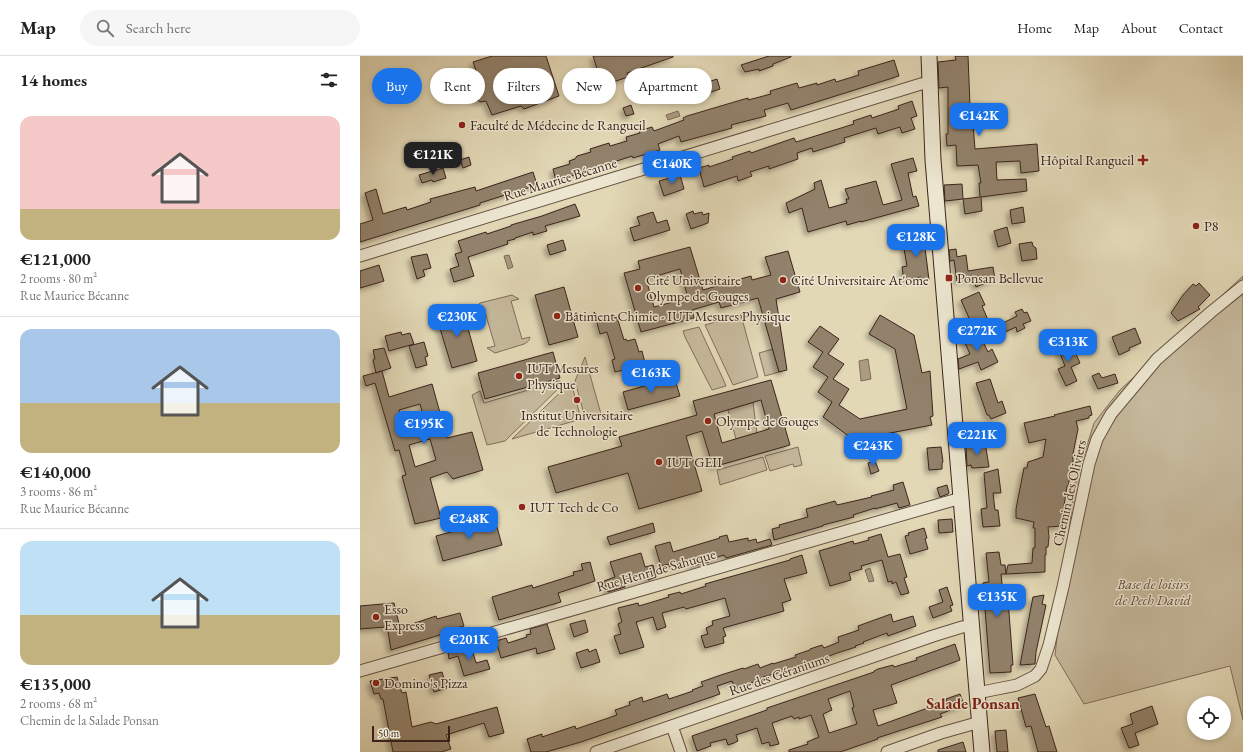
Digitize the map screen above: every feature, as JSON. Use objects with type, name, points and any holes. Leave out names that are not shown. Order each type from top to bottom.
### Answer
[{"type":"street","points":[[929,56],[933,160],[982,752]]},
{"type":"street","name":"Rue Maurice Bécanne","points":[[360,256],[921,84],[930,83]]},
{"type":"street","name":"Chemin des Oliviers","points":[[977,693],[1017,685],[1035,676],[1041,669],[1049,645],[1063,587],[1089,464],[1097,439],[1111,414],[1157,359],[1243,286]]},
{"type":"street","name":"Rue Henri de Sahuque","points":[[360,671],[961,498]]},
{"type":"street","name":"Rue des Géraniums","points":[[596,752],[962,627],[972,626]]},
{"type":"street","points":[[886,752],[941,733],[980,722]]},
{"type":"street","points":[[672,726],[681,752]]},
{"type":"green space","name":"Base de loisirs de Pech David","points":[[1243,276],[1243,720],[1230,666],[1084,704],[1055,655],[1074,487],[1094,423],[1120,390]]},
{"type":"green space","points":[[512,295],[519,299],[511,301],[522,339],[530,338],[524,344],[495,353],[487,348],[495,346],[484,309],[476,311],[477,306],[480,303]]},
{"type":"green space","points":[[741,315],[758,377],[733,385],[705,325]]},
{"type":"green space","points":[[699,327],[726,386],[712,390],[685,337],[683,331]]},
{"type":"green space","points":[[773,349],[779,372],[765,376],[759,353]]},
{"type":"green space","points":[[585,357],[601,414],[585,418],[575,381]]},
{"type":"green space","points":[[559,381],[564,383],[505,441],[487,445],[472,395],[480,391],[484,403]]},
{"type":"green space","points":[[571,382],[581,419],[512,439]]},
{"type":"green space","points":[[753,402],[757,433],[736,439],[728,410]]},
{"type":"green space","points":[[798,447],[802,465],[794,467],[793,464],[770,471],[765,456]]},
{"type":"green space","points":[[763,457],[767,470],[720,485],[717,470]]},
{"type":"shaded area","points":[[678,111],[680,116],[668,120],[666,115]]},
{"type":"shaded area","points":[[509,255],[513,267],[508,269],[504,256]]},
{"type":"shaded area","points":[[868,359],[871,379],[861,381],[859,361]]},
{"type":"shaded area","points":[[870,568],[874,581],[869,582],[865,570]]},
{"type":"building","points":[[492,56],[546,56],[550,68],[493,68],[493,104],[537,104],[524,109],[521,106],[492,115],[485,101],[485,68],[475,68],[473,62]]},
{"type":"building","points":[[593,56],[673,56],[641,68],[624,68],[624,78],[616,81],[616,68],[597,68]]},
{"type":"building","points":[[769,56],[791,57],[759,71],[759,69],[745,72],[741,65]]},
{"type":"building","points":[[955,56],[968,56],[970,106],[993,105],[994,121],[973,123],[975,149],[1037,144],[1039,171],[1021,173],[1020,161],[996,162],[997,180],[1026,179],[1027,191],[981,197],[982,211],[965,214],[963,199],[980,197],[979,183],[981,183],[978,165],[957,166],[956,145],[947,146],[946,134],[948,134],[948,87],[939,88],[938,62],[956,60]]},
{"type":"building","points":[[894,60],[899,76],[791,110],[788,103],[764,110],[766,116],[731,125],[732,128],[681,142],[679,136],[658,144],[660,150],[633,158],[632,156],[556,181],[553,169],[570,164],[569,161],[575,159],[577,156],[591,152],[590,149],[609,143],[610,146],[627,141],[626,137],[640,133],[639,131],[652,127],[654,131],[684,120],[683,118],[687,116],[748,98],[748,100],[771,94],[770,91],[797,83],[799,88],[817,83],[817,85],[835,79],[836,82],[859,75],[858,71]]},
{"type":"building","points":[[717,79],[720,89],[712,92],[712,81]]},
{"type":"building","points":[[554,81],[559,96],[554,98]]},
{"type":"building","points":[[912,101],[917,116],[911,118],[915,129],[902,133],[900,127],[878,134],[876,128],[844,138],[845,142],[813,152],[812,148],[797,153],[798,159],[769,169],[769,166],[750,172],[752,176],[738,181],[737,176],[704,187],[699,168],[709,165],[709,167],[733,159],[732,157],[750,151],[751,153],[794,138],[796,142],[854,124],[853,121],[871,115],[872,118],[899,109],[898,106]]},
{"type":"building","points":[[631,105],[634,114],[626,116],[623,108]]},
{"type":"building","points":[[469,157],[471,165],[463,168],[460,160]]},
{"type":"building","points":[[913,158],[917,171],[908,173],[913,197],[916,196],[919,206],[861,222],[847,225],[846,221],[808,232],[802,208],[789,213],[786,203],[815,189],[814,183],[821,180],[829,208],[847,203],[846,199],[849,199],[845,189],[876,181],[883,205],[902,200],[891,164]]},
{"type":"building","points":[[443,168],[446,178],[433,182],[432,180],[422,183],[419,175]]},
{"type":"building","points":[[533,172],[537,185],[480,203],[480,205],[360,242],[360,224],[373,220],[365,193],[376,189],[383,214],[406,207],[407,210],[431,202],[430,199],[475,187],[476,191]]},
{"type":"building","points":[[680,175],[684,189],[664,196],[659,181]]},
{"type":"building","points":[[962,184],[963,199],[945,201],[944,185]]},
{"type":"building","points":[[575,204],[580,216],[545,226],[547,231],[533,235],[533,232],[507,241],[508,244],[468,257],[474,276],[454,282],[450,269],[459,266],[455,254],[462,252],[458,241],[486,232],[487,234]]},
{"type":"building","points":[[1023,207],[1025,222],[1012,224],[1010,210]]},
{"type":"building","points":[[693,211],[694,214],[702,212],[703,215],[709,213],[708,223],[691,229],[686,214]]},
{"type":"building","points":[[653,212],[657,223],[667,220],[670,230],[634,241],[630,228],[640,225],[637,217]]},
{"type":"building","points":[[1007,227],[1011,243],[998,247],[994,231]]},
{"type":"building","points":[[923,232],[929,280],[922,281],[921,277],[904,280],[902,267],[907,266],[903,243],[907,243],[907,240],[911,239],[910,234]]},
{"type":"building","points":[[563,240],[566,250],[550,255],[547,245]]},
{"type":"building","points":[[1032,242],[1033,246],[1036,248],[1037,259],[1022,261],[1019,244]]},
{"type":"building","points":[[690,247],[703,290],[751,276],[752,280],[771,275],[765,257],[788,251],[800,292],[776,299],[787,370],[779,372],[758,298],[721,308],[719,302],[692,310],[694,318],[641,332],[624,273],[640,269],[638,261]],"holes":[[[680,269],[688,298],[654,307],[646,279]]]},
{"type":"building","points":[[956,249],[957,257],[966,255],[968,271],[993,267],[995,279],[976,287],[973,278],[957,281],[954,260],[950,261],[949,250]]},
{"type":"building","points":[[427,254],[431,268],[423,270],[425,276],[417,279],[411,257]]},
{"type":"building","points":[[379,265],[384,281],[360,288],[360,271]]},
{"type":"building","points":[[1199,283],[1210,295],[1198,307],[1200,309],[1178,321],[1171,313],[1183,295],[1193,284],[1196,286]]},
{"type":"building","name":"Bâtiment Chimie - IUT Mesures Physique","points":[[564,287],[578,337],[549,345],[535,295]]},
{"type":"building","points":[[979,292],[985,305],[982,306],[988,320],[973,327],[961,300]]},
{"type":"building","points":[[1022,309],[1024,313],[1027,312],[1031,321],[1023,324],[1025,328],[1017,332],[1016,327],[1005,332],[1001,324],[1017,316],[1015,312]]},
{"type":"building","points":[[450,310],[452,314],[463,310],[477,361],[452,368],[436,315]]},
{"type":"building","points":[[594,312],[603,321],[617,317],[624,340],[626,339],[627,341],[635,339],[639,352],[642,351],[645,363],[643,364],[644,368],[633,370],[634,372],[625,374],[624,370],[615,372],[612,360],[615,359],[607,332],[600,334]]},
{"type":"building","points":[[880,315],[914,335],[922,373],[930,371],[933,416],[930,417],[932,425],[854,440],[823,417],[832,402],[818,392],[828,377],[813,367],[823,352],[808,342],[820,326],[839,339],[828,354],[844,364],[833,379],[849,389],[839,405],[860,419],[907,409],[895,349],[869,334]]},
{"type":"building","points":[[1135,328],[1141,343],[1129,348],[1130,350],[1119,355],[1112,337]]},
{"type":"building","points":[[977,329],[988,352],[992,349],[998,362],[981,370],[978,362],[959,369],[958,359],[970,354],[962,336]]},
{"type":"building","points":[[401,332],[402,335],[410,333],[414,344],[389,351],[385,336]]},
{"type":"building","points":[[1070,341],[1080,363],[1071,367],[1077,381],[1066,386],[1058,369],[1065,366],[1057,346]]},
{"type":"building","points":[[424,342],[428,356],[425,357],[427,365],[416,368],[409,346]]},
{"type":"building","points":[[384,348],[391,368],[376,373],[373,360],[375,359],[373,350]]},
{"type":"building","name":"IUT Mesures Physique","points":[[553,352],[560,378],[485,399],[478,373]]},
{"type":"building","points":[[382,371],[389,397],[432,384],[447,438],[472,432],[483,470],[453,479],[447,472],[430,478],[441,518],[415,524],[402,476],[406,475],[399,450],[395,451],[375,383],[366,386],[363,376]],"holes":[[[420,404],[427,429],[406,435],[399,410]],[[430,439],[436,460],[415,467],[409,445]]]},
{"type":"building","points":[[1099,373],[1102,378],[1115,374],[1118,383],[1098,389],[1092,376]]},
{"type":"building","points":[[672,378],[674,384],[676,383],[680,396],[628,410],[623,392]]},
{"type":"building","points":[[990,379],[998,403],[1002,401],[1006,413],[991,419],[989,415],[987,415],[976,383]]},
{"type":"building","name":"IUT GEII","points":[[771,380],[790,445],[713,467],[702,431],[686,436],[702,491],[639,509],[628,473],[556,493],[548,467],[622,446],[619,437],[697,415],[693,401]],"holes":[[[761,400],[769,429],[722,443],[714,414]]]},
{"type":"building","points":[[1090,406],[1092,415],[1089,416],[1089,418],[1076,421],[1078,429],[1073,454],[1073,464],[1067,486],[1061,526],[1048,527],[1049,537],[1045,555],[1045,572],[1006,574],[1008,565],[1032,563],[1033,548],[1035,548],[1035,528],[1033,528],[1034,522],[1016,518],[1016,509],[1024,468],[1027,468],[1028,462],[1043,457],[1046,439],[1029,443],[1024,423]]},
{"type":"building","points":[[985,442],[989,467],[972,468],[971,465],[967,466],[966,446]]},
{"type":"building","points":[[941,447],[943,462],[942,469],[929,470],[927,448]]},
{"type":"building","points":[[875,461],[879,471],[871,474],[868,463]]},
{"type":"building","points":[[998,469],[1001,493],[993,493],[995,510],[998,510],[1000,526],[983,527],[981,509],[987,508],[984,473]]},
{"type":"building","points":[[903,482],[910,505],[899,508],[897,503],[875,508],[853,515],[854,517],[774,540],[772,529],[780,527],[779,525],[808,517],[806,509],[835,501],[837,505],[872,497],[871,496],[894,490],[893,485]]},
{"type":"building","points":[[947,485],[949,493],[940,497],[937,488]]},
{"type":"building","points":[[952,519],[953,532],[939,533],[938,520]]},
{"type":"building","points":[[495,520],[502,545],[443,561],[436,536]]},
{"type":"building","points":[[653,523],[655,532],[610,545],[607,537]]},
{"type":"building","points":[[924,528],[928,549],[910,554],[905,536],[909,535],[908,533]]},
{"type":"building","points":[[881,534],[888,557],[900,554],[907,577],[904,578],[909,593],[901,595],[896,582],[892,584],[892,581],[888,582],[882,560],[861,566],[862,569],[849,573],[851,580],[830,586],[819,551],[853,541],[854,544],[869,540],[868,538]]},
{"type":"building","points":[[727,535],[729,542],[748,538],[748,541],[756,539],[757,543],[770,539],[772,545],[726,558],[724,555],[708,560],[709,562],[692,566],[692,563],[686,564],[686,562],[670,567],[669,564],[661,566],[655,546],[670,542],[673,552]]},
{"type":"building","points":[[999,552],[1001,565],[1005,565],[1006,574],[1001,574],[1004,600],[1008,600],[1013,665],[1011,665],[1011,672],[990,673],[983,583],[989,582],[986,553]]},
{"type":"building","points":[[641,553],[645,567],[653,565],[656,577],[648,580],[647,577],[624,583],[625,587],[608,592],[604,581],[615,577],[610,562]]},
{"type":"building","points":[[802,555],[807,573],[784,579],[791,600],[782,603],[784,611],[723,628],[726,636],[723,637],[724,643],[705,648],[701,636],[708,634],[706,628],[713,625],[712,621],[730,616],[725,598],[686,609],[684,607],[662,613],[666,627],[657,630],[653,617],[636,622],[644,647],[620,654],[614,636],[621,634],[618,624],[622,622],[618,608],[638,603],[639,606],[669,597],[668,595],[680,592],[681,594],[706,586],[705,584],[790,560]]},
{"type":"building","points":[[590,562],[595,581],[558,593],[561,602],[499,620],[492,597],[532,585],[533,588],[574,575],[573,572],[583,570],[581,564]]},
{"type":"building","points":[[947,587],[953,605],[950,606],[952,611],[933,618],[929,607],[943,602],[939,590]]},
{"type":"building","points":[[1044,595],[1042,604],[1046,605],[1036,652],[1035,664],[1020,665],[1033,597]]},
{"type":"building","points":[[394,603],[400,628],[436,616],[437,619],[460,613],[464,626],[456,628],[456,630],[391,650],[388,631],[385,631],[385,627],[360,629],[360,606]]},
{"type":"building","points":[[891,614],[893,622],[913,616],[916,626],[888,636],[887,633],[863,642],[864,643],[855,646],[856,647],[814,662],[798,665],[799,667],[763,677],[763,679],[735,688],[732,681],[717,686],[720,694],[581,742],[546,752],[531,752],[527,739],[542,734],[542,737],[575,726],[576,729],[617,715],[615,710],[630,705],[629,702],[642,697],[643,702],[667,694],[669,699],[693,691],[692,690],[703,686],[701,682],[721,675],[758,664],[760,668],[796,657],[795,655],[822,645],[824,648],[839,642],[838,637],[859,630],[858,626]]},
{"type":"building","points":[[585,620],[588,632],[574,637],[570,624]]},
{"type":"building","points":[[547,624],[555,649],[537,654],[536,648],[501,658],[496,641],[506,638],[508,643],[527,637],[526,635],[531,634],[530,629]]},
{"type":"building","points":[[955,644],[960,660],[891,685],[897,703],[873,710],[878,726],[947,701],[946,699],[960,694],[964,705],[940,714],[942,717],[877,738],[878,739],[840,752],[789,752],[789,750],[808,744],[807,742],[819,737],[811,715],[799,719],[799,717],[794,719],[792,716],[772,723],[779,744],[770,746],[769,742],[762,744],[757,728],[736,735],[738,741],[734,743],[728,745],[726,739],[710,743],[711,746],[697,751],[692,736],[767,710],[767,708],[874,672],[878,669],[893,665],[894,667],[917,660],[916,658]],"holes":[[[850,691],[854,707],[852,708],[857,724],[829,733],[823,714],[832,710],[828,699]]]},
{"type":"building","points":[[471,646],[476,663],[487,660],[490,669],[464,676],[458,656],[449,659],[448,653]]},
{"type":"building","points":[[588,649],[589,652],[596,649],[600,662],[581,668],[576,653]]},
{"type":"building","points":[[442,672],[447,688],[434,692],[429,675]]},
{"type":"building","points":[[397,677],[402,693],[406,692],[412,727],[431,722],[436,724],[497,707],[504,733],[489,737],[484,723],[446,735],[451,749],[441,752],[393,752],[383,699],[381,699],[379,693],[374,694],[370,681]]},
{"type":"building","points":[[1035,694],[1046,727],[1049,726],[1057,752],[1038,752],[1031,726],[1026,727],[1018,698]]},
{"type":"building","points":[[1152,706],[1158,724],[1135,733],[1139,745],[1129,748],[1121,728],[1133,724],[1130,714]]},
{"type":"building","points":[[1006,730],[1008,752],[997,752],[995,731]]},
{"type":"building","points":[[963,742],[966,752],[938,752],[938,750]]},
{"type":"place","name":"Faculté de Médecine de Rangueil","points":[[462,125]]},
{"type":"place","name":"Hôpital Rangueil","points":[[1143,160]]},
{"type":"place","name":"P8","points":[[1196,226]]},
{"type":"place","name":"Ponsan Bellevue","points":[[949,278]]},
{"type":"place","name":"Cité Universitaire At'ome","points":[[783,280]]},
{"type":"place","name":"Cité Universitaire Olympe de Gouges","points":[[638,288]]},
{"type":"place","name":"Bâtiment Chimie - IUT Mesures Physique","points":[[557,316]]},
{"type":"place","name":"IUT Mesures Physique","points":[[519,376]]},
{"type":"place","name":"Institut Universitaire de Technologie","points":[[577,400]]},
{"type":"place","name":"Olympe de Gouges","points":[[708,421]]},
{"type":"place","name":"IUT GEII","points":[[659,462]]},
{"type":"place","name":"IUT Tech de Co","points":[[522,507]]},
{"type":"place","name":"Esso Express","points":[[376,617]]},
{"type":"place","name":"Domino's Pizza","points":[[376,683]]},
{"type":"district","name":"Salade Ponsan","points":[[973,703]]}]
